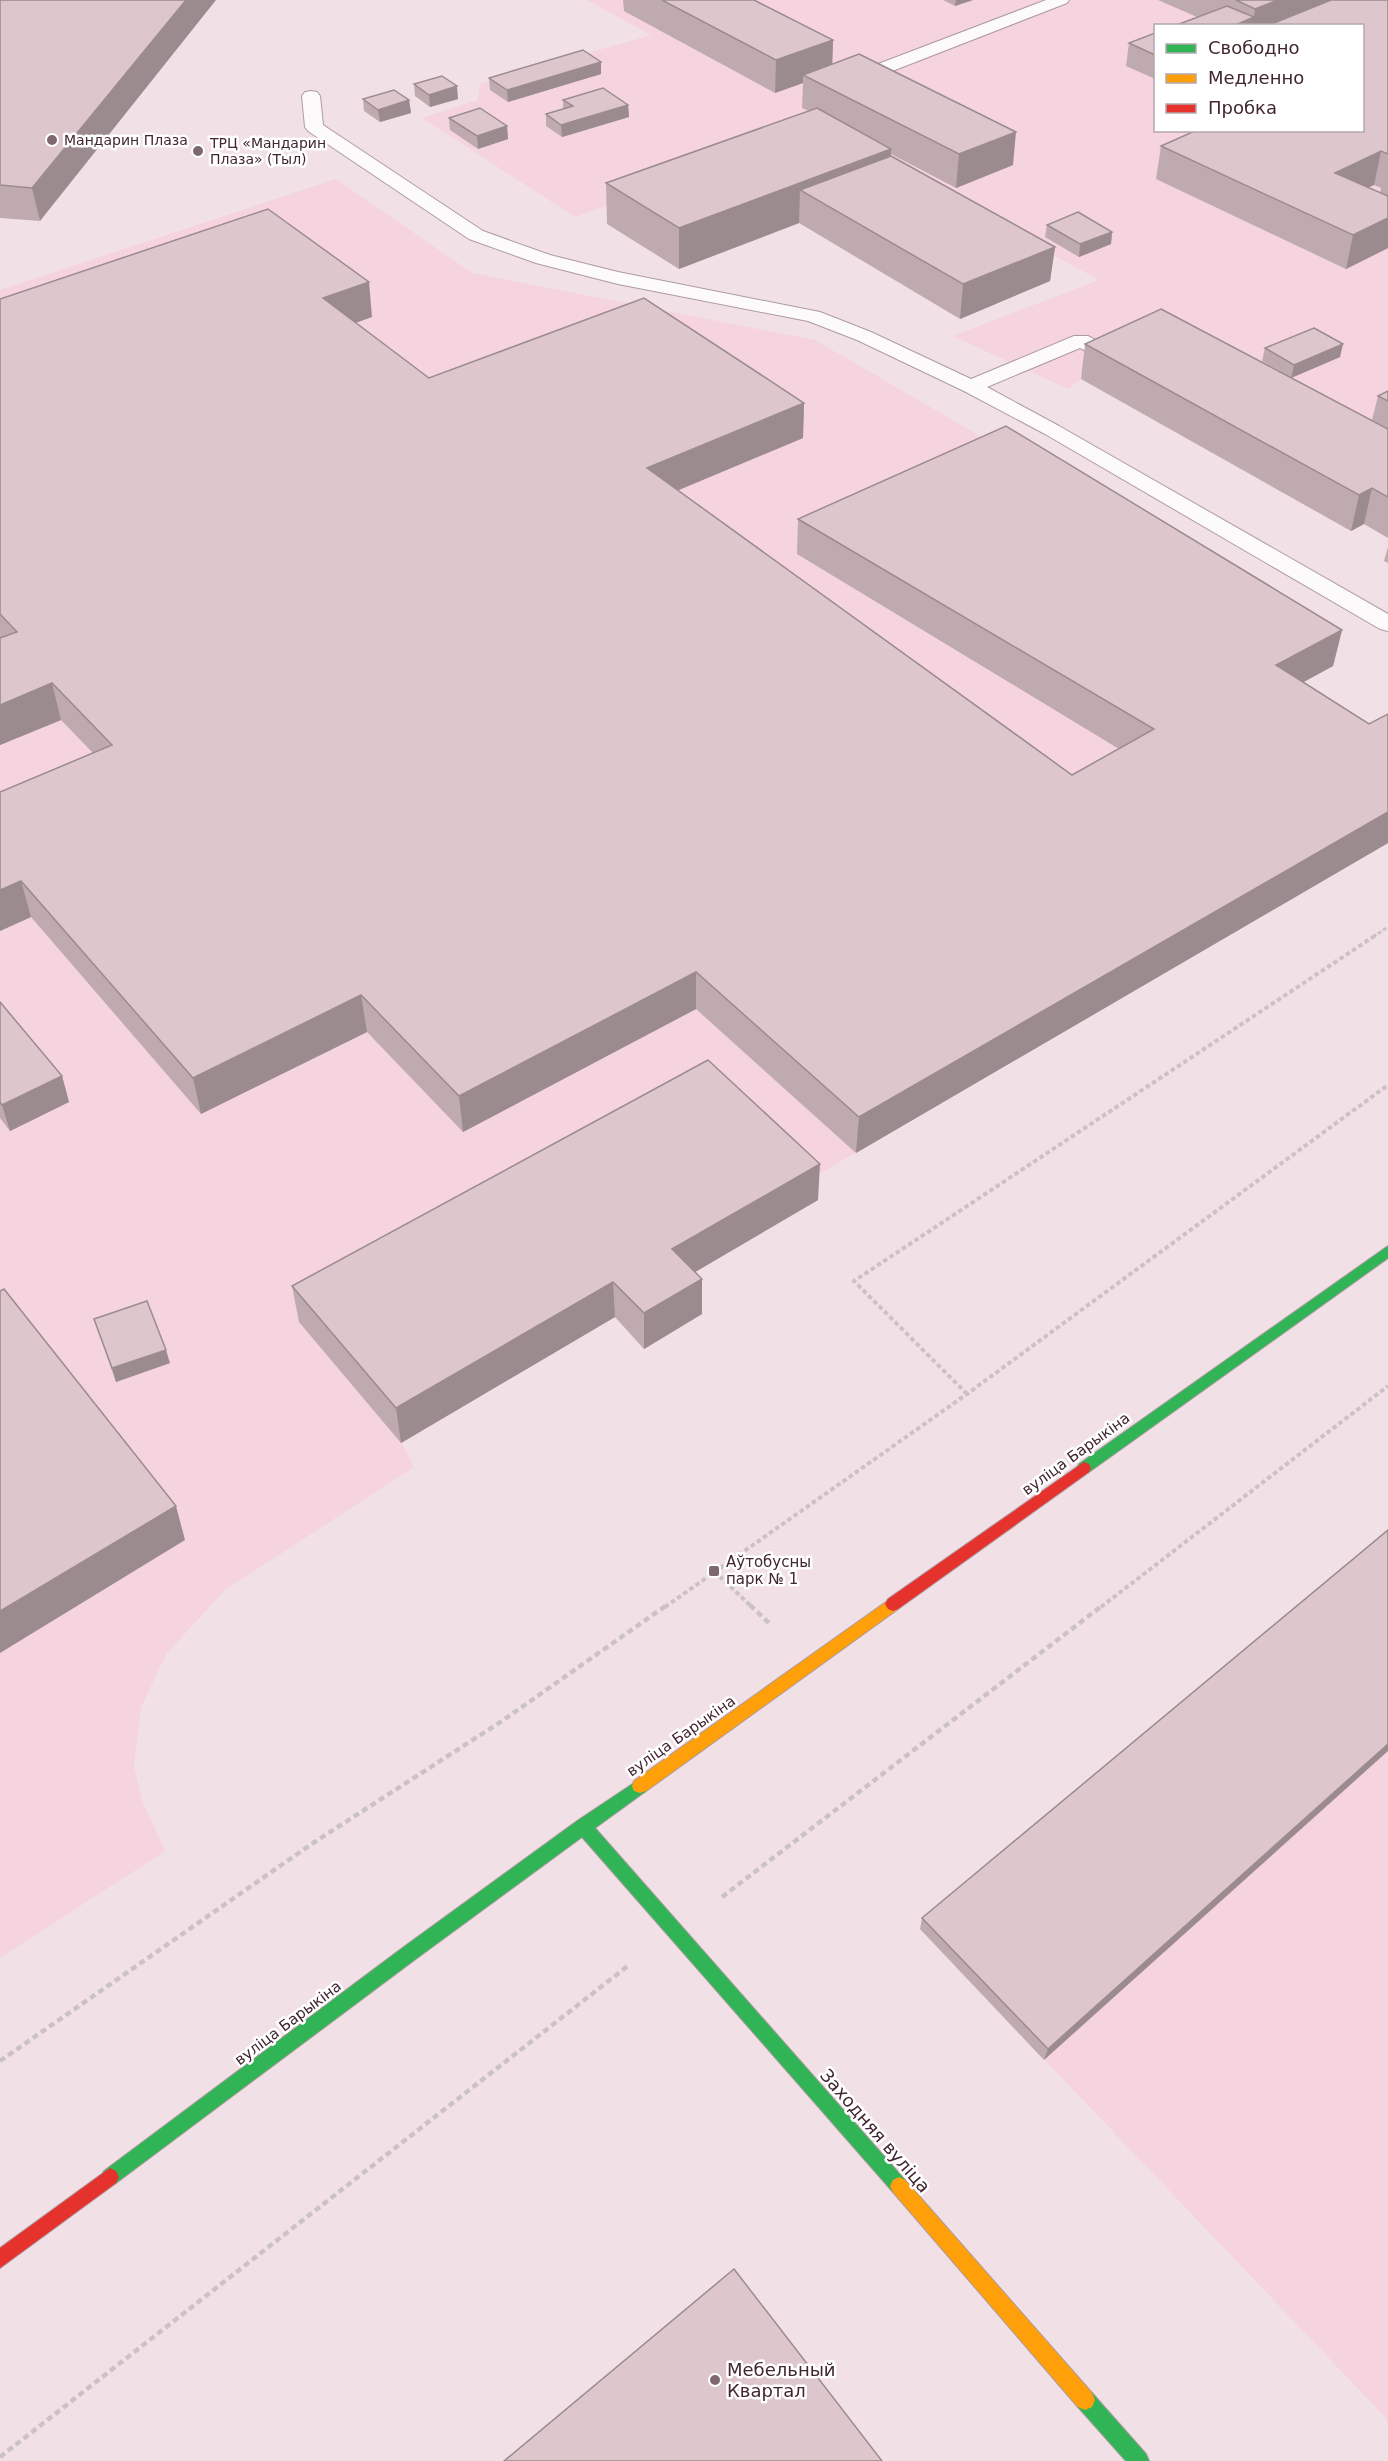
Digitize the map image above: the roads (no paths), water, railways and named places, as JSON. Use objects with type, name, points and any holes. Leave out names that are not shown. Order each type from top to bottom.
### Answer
[{"type":"main road","name":"вуліца Барыкіна","points":[[0,2259],[407,1954],[583,1826],[1388,1251]]},
{"type":"main road","name":"Заходняя вуліца","points":[[583,1826],[1138,2461]]},
{"type":"lane","points":[[871,73],[1061,0]]},
{"type":"lane","points":[[311,96],[314,127],[476,235],[543,259],[618,278],[813,316],[864,336],[971,387],[1072,441],[1388,624]]},
{"type":"lane","points":[[971,387],[1081,340],[1109,355]]},
{"type":"place","name":"Мандарин Плаза","points":[[52,140]]},
{"type":"place","name":"ТРЦ «Мандарин Плаза» (Тыл)","points":[[198,151]]},
{"type":"place","name":"Аўтобусны парк № 1","points":[[714,1571]]},
{"type":"place","name":"Мебельный Квартал","points":[[715,2380]]}]
